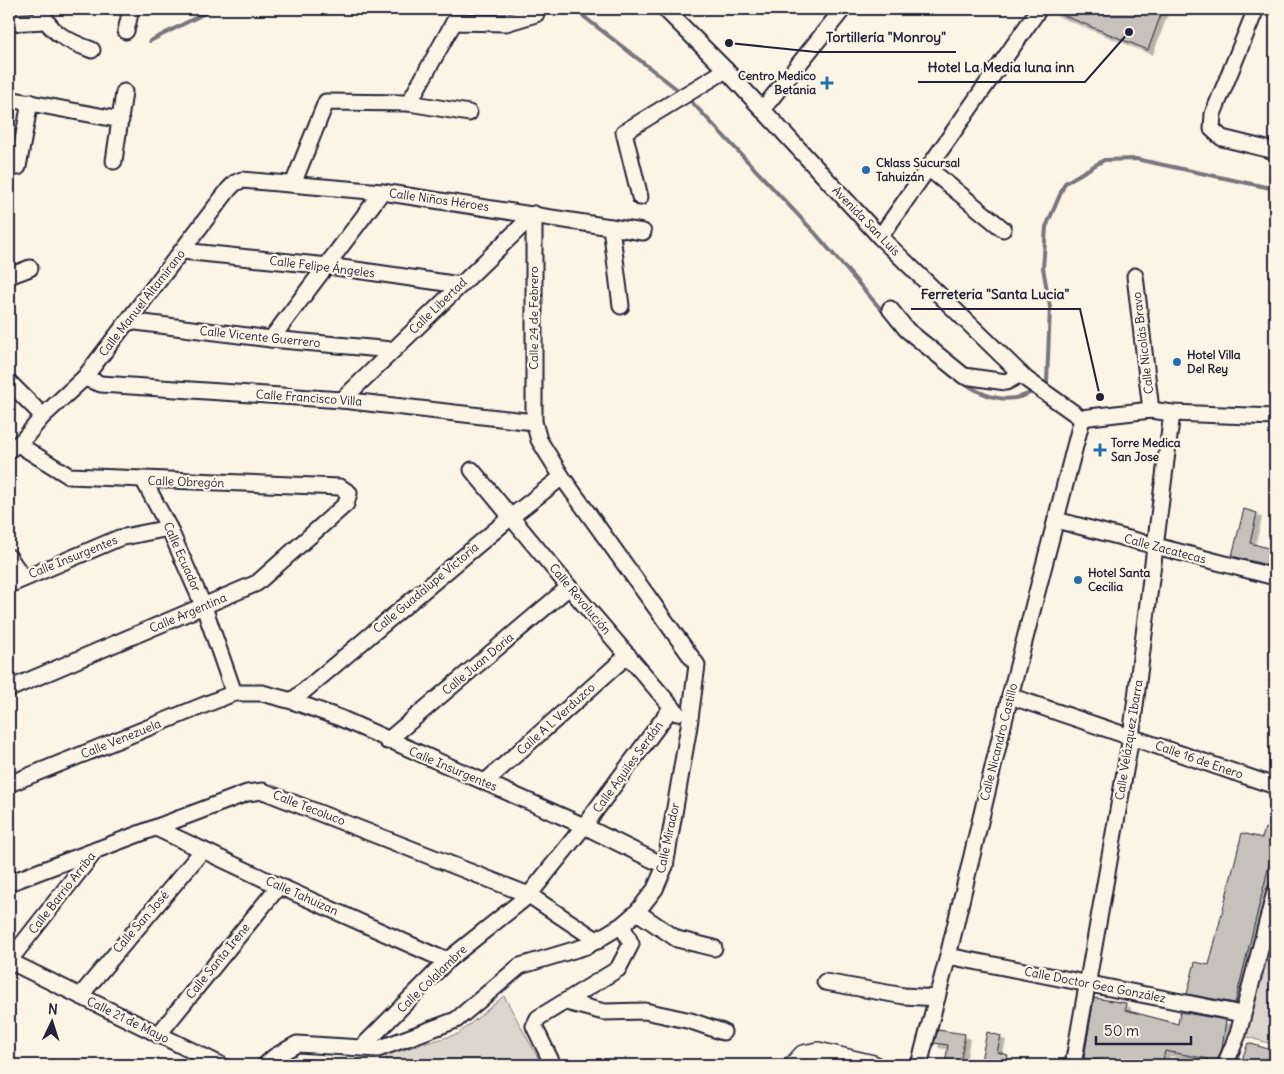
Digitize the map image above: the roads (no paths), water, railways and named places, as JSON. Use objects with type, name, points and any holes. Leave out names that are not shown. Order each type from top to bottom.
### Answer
[{"type":"main road","points":[[794,1065],[803,1055],[818,1052],[873,1065]]},
{"type":"street","points":[[126,31],[131,9]]},
{"type":"street","name":"Avenida San Luis","points":[[665,9],[726,70],[880,238],[1024,377],[1082,419]]},
{"type":"street","points":[[880,238],[1039,9]]},
{"type":"street","points":[[1256,9],[1213,114],[1212,129],[1222,138],[1275,151]]},
{"type":"street","points":[[762,110],[840,10]]},
{"type":"street","points":[[409,104],[454,22],[506,23],[536,14]]},
{"type":"street","points":[[9,23],[43,15],[65,40],[92,50]]},
{"type":"street","points":[[640,197],[624,132],[726,70]]},
{"type":"street","points":[[114,161],[124,92]]},
{"type":"street","points":[[9,99],[121,120]]},
{"type":"street","points":[[18,167],[30,102]]},
{"type":"street","points":[[293,184],[326,102],[409,104],[470,113]]},
{"type":"street","points":[[928,168],[1003,229]]},
{"type":"street","name":"Calle Niños Héroes","points":[[235,183],[242,180],[382,192],[643,232]]},
{"type":"street","name":"Calle Manuel Altamirano","points":[[9,450],[22,440],[43,416],[84,378],[235,183]]},
{"type":"street","points":[[272,339],[382,192]]},
{"type":"street","name":"Calle Libertad","points":[[342,400],[534,214]]},
{"type":"street","name":"Calle 24 de Febrero","points":[[534,214],[534,422],[539,440],[562,477],[696,665]]},
{"type":"street","points":[[611,227],[621,306]]},
{"type":"street","name":"Calle Felipe Ángeles","points":[[182,251],[328,266],[460,285]]},
{"type":"street","points":[[9,276],[30,268]]},
{"type":"street","name":"Calle Nicolás Bravo","points":[[1135,276],[1151,410]]},
{"type":"street","points":[[890,309],[907,330],[964,376],[1006,382],[1024,377]]},
{"type":"street","name":"Calle Vicente Guerrero","points":[[128,321],[272,339],[392,350]]},
{"type":"street","name":"Calle Francisco Villa","points":[[84,378],[101,384],[342,400],[534,422]]},
{"type":"street","points":[[9,382],[43,416]]},
{"type":"street","points":[[1082,419],[1151,410],[1172,413],[1275,417]]},
{"type":"street","name":"Calle Velázquez Ibarra","points":[[1073,1065],[1131,737],[1172,413]]},
{"type":"street","name":"Calle Nicandro Castillo","points":[[919,1065],[948,956],[1010,696],[1082,419]]},
{"type":"street","name":"Calle Obregón","points":[[22,440],[24,448],[69,476],[340,487],[349,493],[346,504]]},
{"type":"street","name":"Calle Revolución","points":[[472,470],[569,587],[689,726]]},
{"type":"street","name":"Calle Guadalupe Victoria","points":[[292,701],[511,517],[562,477]]},
{"type":"street","name":"Calle Ecuador","points":[[144,480],[169,528],[204,607],[234,693]]},
{"type":"street","name":"Calle Argentina","points":[[9,689],[204,607],[257,582],[346,504]]},
{"type":"street","name":"Calle Zacatecas","points":[[1056,520],[1275,577]]},
{"type":"street","name":"Calle Insurgentes","points":[[9,585],[119,538],[169,528]]},
{"type":"street","points":[[9,557],[23,578]]},
{"type":"street","name":"Calle Juan Doria","points":[[388,741],[569,587]]},
{"type":"street","name":"Calle A L Verduzco","points":[[484,782],[628,655]]},
{"type":"street","name":"Calle Mirador","points":[[265,1065],[274,1057],[297,1044],[378,1049],[456,1020],[520,966],[598,941],[637,912],[655,890],[665,866],[689,726],[696,665]]},
{"type":"street","name":"Calle Insurgentes","points":[[234,693],[262,693],[292,701],[340,718],[388,741],[584,826],[665,866]]},
{"type":"street","name":"Calle Venezuela","points":[[9,784],[234,693]]},
{"type":"street","name":"Calle 16 de Enero","points":[[1010,696],[1275,786]]},
{"type":"street","name":"Calle Aquiles Serdán","points":[[529,895],[584,826],[672,707]]},
{"type":"street","name":"Calle Tecoluco","points":[[9,883],[247,793],[263,791],[529,895],[598,941]]},
{"type":"street","name":"Calle Tahuizan","points":[[156,828],[279,886],[438,957],[449,959]]},
{"type":"street","name":"Calle Barrio Arriba","points":[[9,961],[97,849]]},
{"type":"street","name":"Calle San José","points":[[80,996],[203,850]]},
{"type":"street","name":"Calle Santa Irene","points":[[158,1035],[279,886]]},
{"type":"street","points":[[1225,1065],[1238,1034],[1275,892]]},
{"type":"street","name":"Calle Colalambre","points":[[362,1047],[449,959],[529,895]]},
{"type":"street","points":[[637,912],[677,938],[714,948]]},
{"type":"street","points":[[554,1065],[534,1026],[538,1018],[618,969],[631,944],[622,925]]},
{"type":"street","name":"Calle Doctor Gea González","points":[[948,956],[1242,1014]]},
{"type":"street","name":"Calle 21 de Mayo","points":[[9,961],[221,1065]]},
{"type":"street","points":[[825,982],[904,996],[937,998]]},
{"type":"street","points":[[566,1002],[604,1012],[645,1011],[692,1021],[723,1032]]},
{"type":"waterway","points":[[150,41],[213,9]]},
{"type":"waterway","points":[[574,9],[682,93]]},
{"type":"waterway","points":[[688,98],[815,233],[885,314]]},
{"type":"waterway","points":[[1041,386],[1047,382],[1050,307],[1043,268],[1046,227],[1065,183],[1104,160],[1136,159],[1275,189]]},
{"type":"waterway","points":[[962,381],[979,392],[998,398],[1017,398],[1035,390]]},
{"type":"place","name":"Hotel La Media luna inn","points":[[1129,32]]},
{"type":"place","name":"Tortillería \"Monroy\"","points":[[729,43]]},
{"type":"place","name":"Centro Medico Betania","points":[[827,83]]},
{"type":"place","name":"Cklass Sucursal Tahuizán","points":[[866,170]]},
{"type":"place","name":"Hotel Villa Del Rey","points":[[1177,362]]},
{"type":"place","name":"Ferreteria \"Santa Lucia\"","points":[[1100,397]]},
{"type":"place","name":"Torre Medica San Jose","points":[[1100,450]]},
{"type":"place","name":"Hotel Santa Cecilia","points":[[1078,580]]}]
